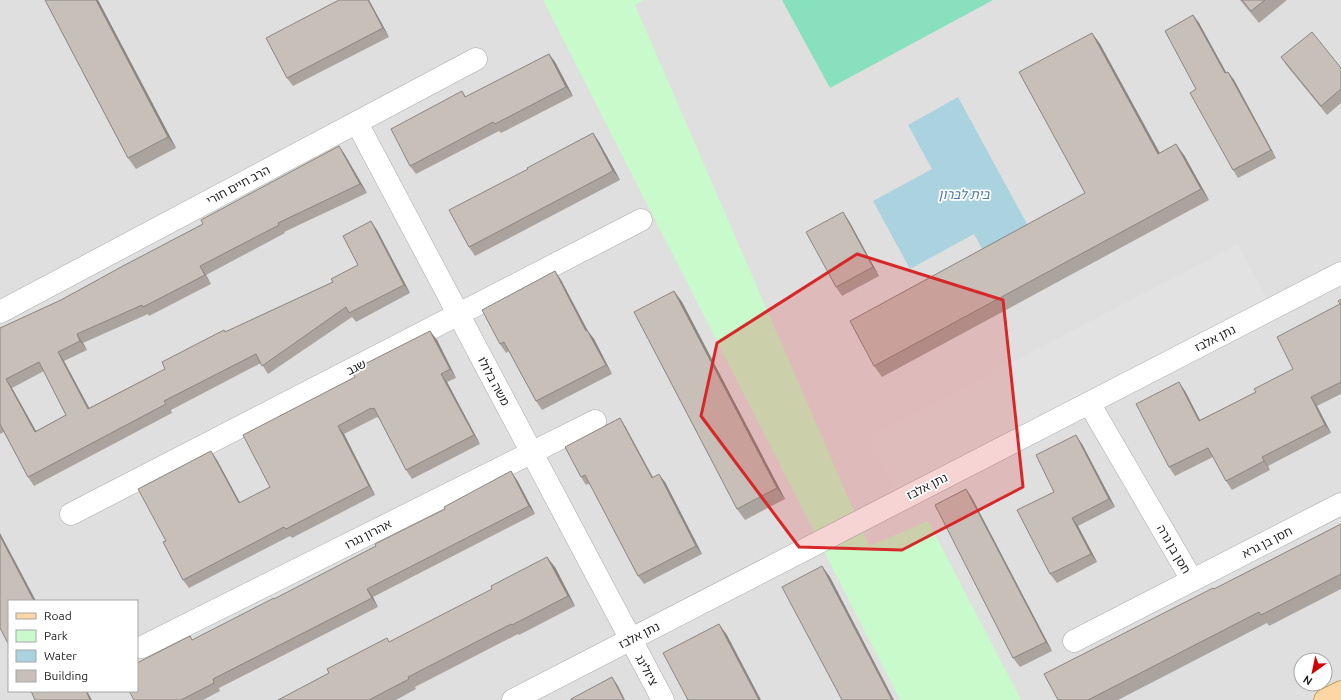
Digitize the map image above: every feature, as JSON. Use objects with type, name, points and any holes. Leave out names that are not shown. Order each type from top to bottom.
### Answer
[{"type":"main road","points":[[1325,700],[1341,692]]},
{"type":"street","name":"הרב חיים חורי","points":[[0,312],[476,59]]},
{"type":"street","name":"משה בלולו","points":[[357,123],[630,639]]},
{"type":"street","name":"שגב","points":[[71,514],[641,220]]},
{"type":"street","name":"נתן אלבז","points":[[513,700],[1341,273]]},
{"type":"street","name":"חסן בן גרה","points":[[1074,641],[1192,580],[1089,403]]},
{"type":"street","name":"אהרון נגרו","points":[[142,647],[595,421]]},
{"type":"street","name":"חסן בן גרא","points":[[1192,580],[1341,504]]},
{"type":"street","name":"ציזלינג","points":[[630,639],[663,700]]},
{"type":"highlighted area","points":[[857,254],[1003,300],[1023,487],[902,550],[799,547],[701,416],[717,343]]},
{"type":"shaded area","points":[[0,0],[1341,0],[1341,700],[0,700]]},
{"type":"shaded area","points":[[1238,244],[1272,308],[900,500],[867,438]]},
{"type":"green space","points":[[543,0],[644,0],[635,5],[869,546],[928,521],[1021,700],[900,700]]},
{"type":"green space","points":[[782,0],[993,0],[830,88]]},
{"type":"water","name":"בית לברון","points":[[958,97],[1034,237],[989,261],[974,234],[910,269],[873,201],[932,169],[908,125]]},
{"type":"building","points":[[45,0],[96,0],[168,137],[128,158]]},
{"type":"building","points":[[339,0],[368,0],[383,28],[287,78],[266,38]]},
{"type":"building","points":[[1242,0],[1265,0],[1251,11]]},
{"type":"building","points":[[1193,15],[1225,73],[1228,72],[1271,150],[1233,170],[1190,93],[1196,89],[1165,31]]},
{"type":"building","points":[[1312,32],[1341,68],[1341,89],[1321,106],[1281,57]]},
{"type":"building","points":[[1092,33],[1158,154],[1176,144],[1201,189],[874,366],[850,321],[1085,193],[1019,72]]},
{"type":"building","points":[[549,54],[566,87],[495,124],[493,122],[410,166],[391,129],[462,91],[465,97]]},
{"type":"building","points":[[593,133],[613,171],[469,247],[449,210]]},
{"type":"building","points":[[339,146],[360,184],[278,223],[279,225],[200,266],[205,275],[143,307],[142,305],[77,334],[80,341],[58,352],[88,409],[165,369],[162,362],[224,330],[225,332],[333,282],[331,279],[358,265],[343,236],[371,221],[404,285],[349,313],[346,307],[262,366],[256,354],[164,401],[166,404],[28,477],[0,424],[0,328],[61,300],[203,224],[201,220]],"holes":[[[39,362],[66,415],[35,432],[6,379]]]},
{"type":"building","points":[[843,212],[873,267],[836,287],[806,232]]},
{"type":"building","points":[[555,271],[586,331],[587,330],[606,365],[536,401],[504,342],[500,344],[482,310]]},
{"type":"building","points":[[674,291],[777,488],[737,509],[634,312]]},
{"type":"building","points":[[1341,299],[1341,382],[1311,397],[1325,425],[1262,457],[1264,461],[1226,481],[1208,448],[1169,467],[1136,404],[1179,382],[1199,421],[1256,392],[1254,389],[1293,369],[1277,337],[1340,304],[1338,301]]},
{"type":"building","points":[[430,331],[450,369],[441,374],[474,435],[406,470],[374,408],[371,408],[338,426],[369,486],[286,529],[284,527],[183,580],[163,542],[166,541],[138,489],[211,451],[239,503],[270,487],[243,435],[355,377],[351,371]]},
{"type":"building","points":[[620,418],[652,478],[659,474],[696,546],[638,576],[585,475],[581,477],[565,447]]},
{"type":"building","points":[[1076,435],[1109,499],[1072,518],[1091,554],[1050,574],[1017,510],[1054,492],[1036,455]]},
{"type":"building","points":[[511,471],[529,506],[367,589],[372,598],[213,679],[214,683],[181,700],[134,700],[130,692],[138,692],[138,662],[190,636],[192,640],[274,599],[376,546],[375,544],[445,509],[444,507]]},
{"type":"building","points":[[966,489],[1046,642],[1013,658],[935,505]]},
{"type":"building","points":[[1341,524],[1341,574],[1261,615],[1259,612],[1088,700],[1058,700],[1044,674]]},
{"type":"building","points":[[0,536],[33,600],[8,600],[8,643],[0,628]]},
{"type":"building","points":[[547,557],[568,596],[408,677],[409,679],[369,700],[278,700],[329,673],[327,669],[387,638],[389,642],[492,589],[491,586]]},
{"type":"building","points":[[822,566],[892,700],[842,700],[782,587]]},
{"type":"building","points":[[719,624],[759,700],[688,700],[663,653]]},
{"type":"building","points":[[612,677],[624,700],[571,700],[571,699]]},
{"type":"building","points":[[31,692],[86,692],[90,700],[35,700]]}]
